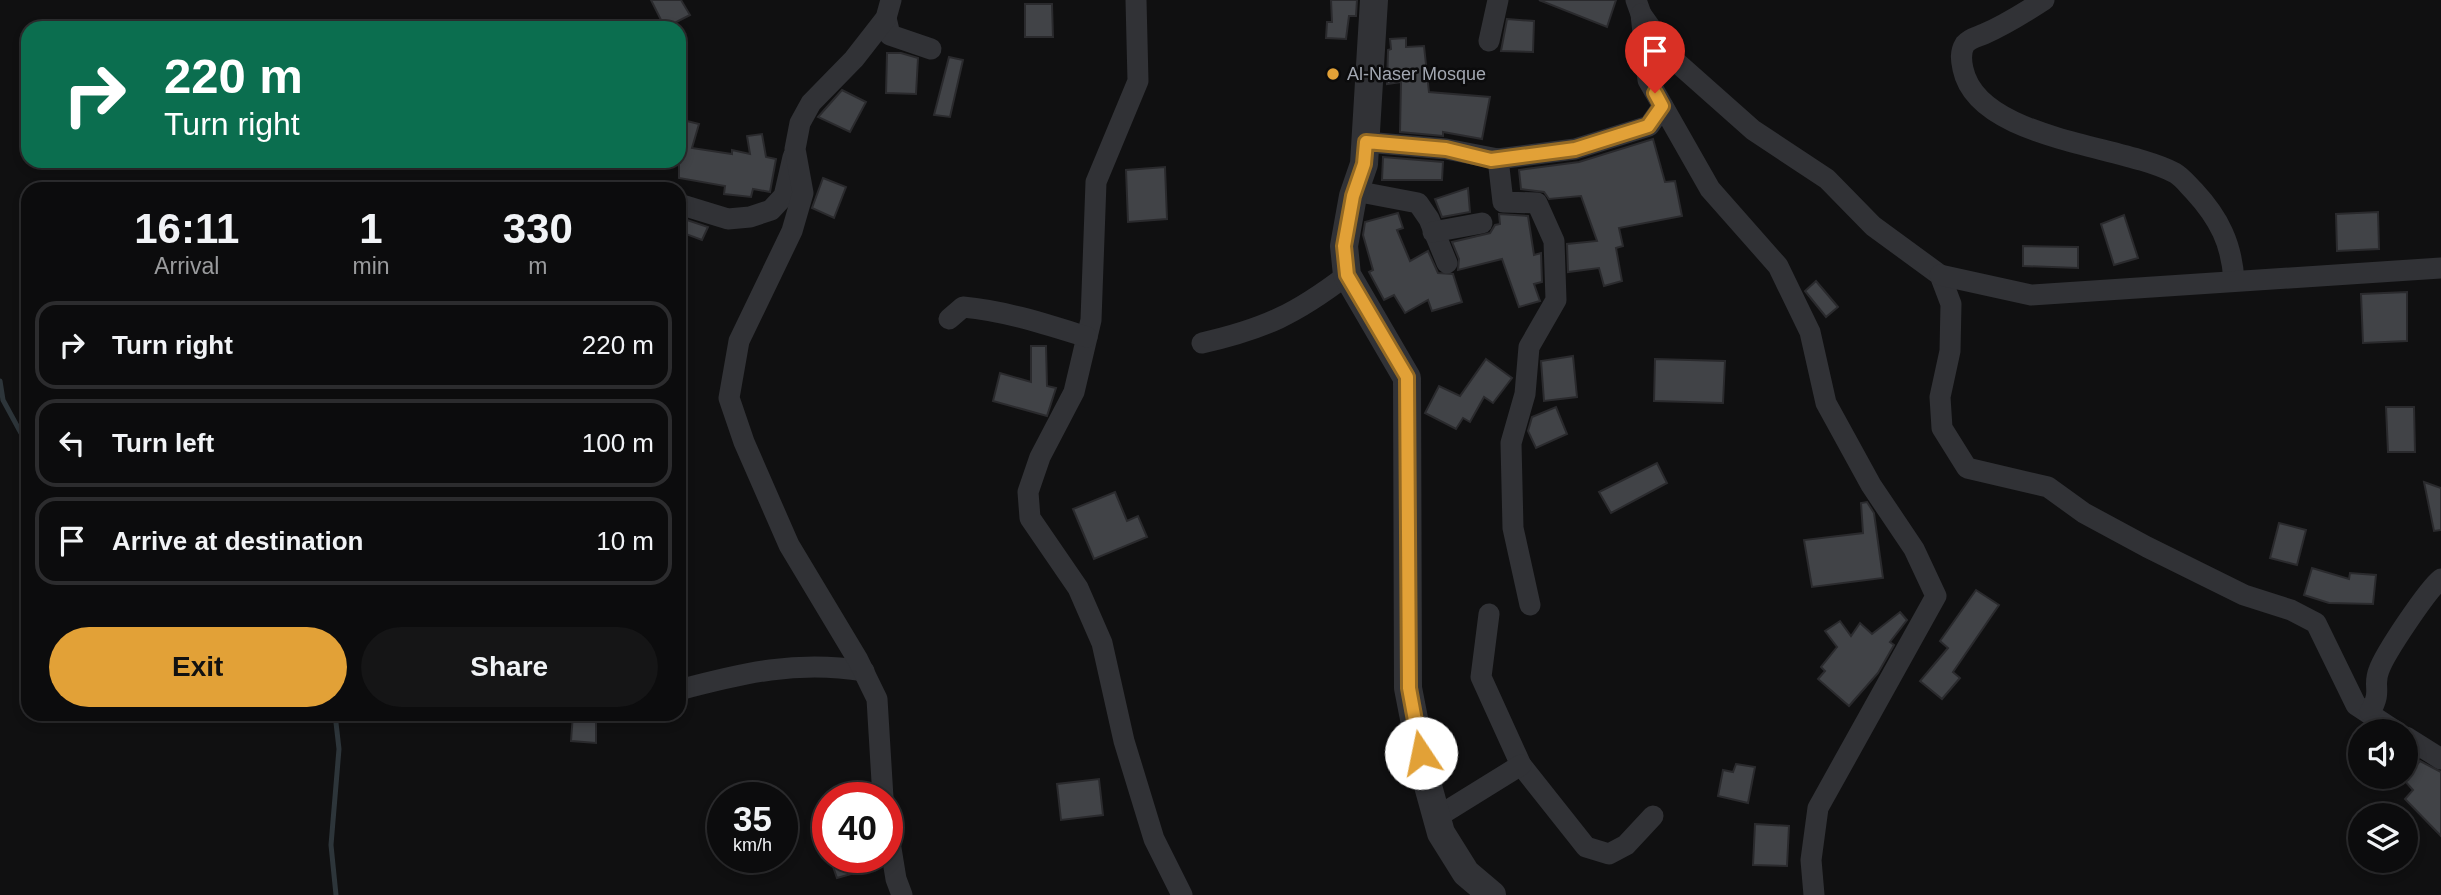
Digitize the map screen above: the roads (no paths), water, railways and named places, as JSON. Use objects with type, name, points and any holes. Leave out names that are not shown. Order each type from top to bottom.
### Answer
[{"type":"street","points":[[1136,0],[1138,81],[1096,182],[1087,337],[1074,392],[1040,457],[1028,492],[1030,518],[1078,588],[1102,643],[1124,741],[1154,839],[1182,895]]},
{"type":"street","points":[[1374,0],[1364,164],[1355,191],[1344,246],[1347,275],[1407,377],[1409,688],[1437,817],[1441,833],[1466,873],[1492,895]]},
{"type":"street","points":[[1489,41],[1498,0]]},
{"type":"street","points":[[2043,0],[2007,24],[1968,41],[1961,51],[1964,72],[1974,92],[1991,110],[2015,123],[2141,160],[2177,174],[2214,213],[2232,252],[2234,281]]},
{"type":"street","points":[[1638,7],[1673,59],[1753,130],[1827,179],[1873,226],[1940,275],[2031,295],[2441,268]]},
{"type":"street","points":[[1638,7],[1648,80],[1710,190],[1778,266],[1810,332],[1826,403],[1871,485],[1914,549],[1936,596],[1818,808],[1811,860],[1814,895]]},
{"type":"street","points":[[888,9],[890,35],[931,50]]},
{"type":"street","points":[[686,206],[728,219],[750,217],[771,210],[784,196],[800,123],[811,103],[854,59],[888,9]]},
{"type":"street","points":[[1366,142],[1446,149],[1498,159],[1575,149],[1648,126],[1662,106]]},
{"type":"street","points":[[795,149],[803,193],[792,231],[738,341],[729,398],[744,442],[789,545],[864,671],[877,699],[882,782]]},
{"type":"street","points":[[1498,159],[1503,202],[1537,203],[1554,242],[1556,300],[1529,347],[1525,394],[1511,443],[1513,528],[1530,605]]},
{"type":"street","points":[[1355,191],[1418,203],[1447,263]]},
{"type":"street","points":[[1433,232],[1482,223]]},
{"type":"street","points":[[1202,343],[1243,334],[1286,317],[1347,275]]},
{"type":"street","points":[[1940,275],[1951,303],[1950,351],[1940,397],[1942,428],[1967,468],[2048,487],[2084,513],[2147,547],[2244,595],[2291,610],[2316,623],[2356,705],[2379,719]]},
{"type":"street","points":[[949,319],[963,307],[982,309],[1012,313],[1087,337]]},
{"type":"street","points":[[2370,712],[2378,698],[2377,673],[2394,640],[2441,579]]},
{"type":"street","points":[[1489,614],[1481,677],[1521,765],[1586,846],[1609,854],[1626,845],[1653,816]]},
{"type":"street","points":[[686,688],[756,669],[836,667],[864,671]]},
{"type":"street","points":[[2418,745],[2441,759]]},
{"type":"street","points":[[1437,817],[1489,788],[1521,765]]},
{"type":"street","points":[[895,873],[902,895]]},
{"type":"waterway","points":[[0,381],[3,400],[21,433]]},
{"type":"waterway","points":[[336,721],[339,749],[331,845],[336,895]]},
{"type":"place","name":"Al-Naser Mosque","points":[[1333,74]]}]
